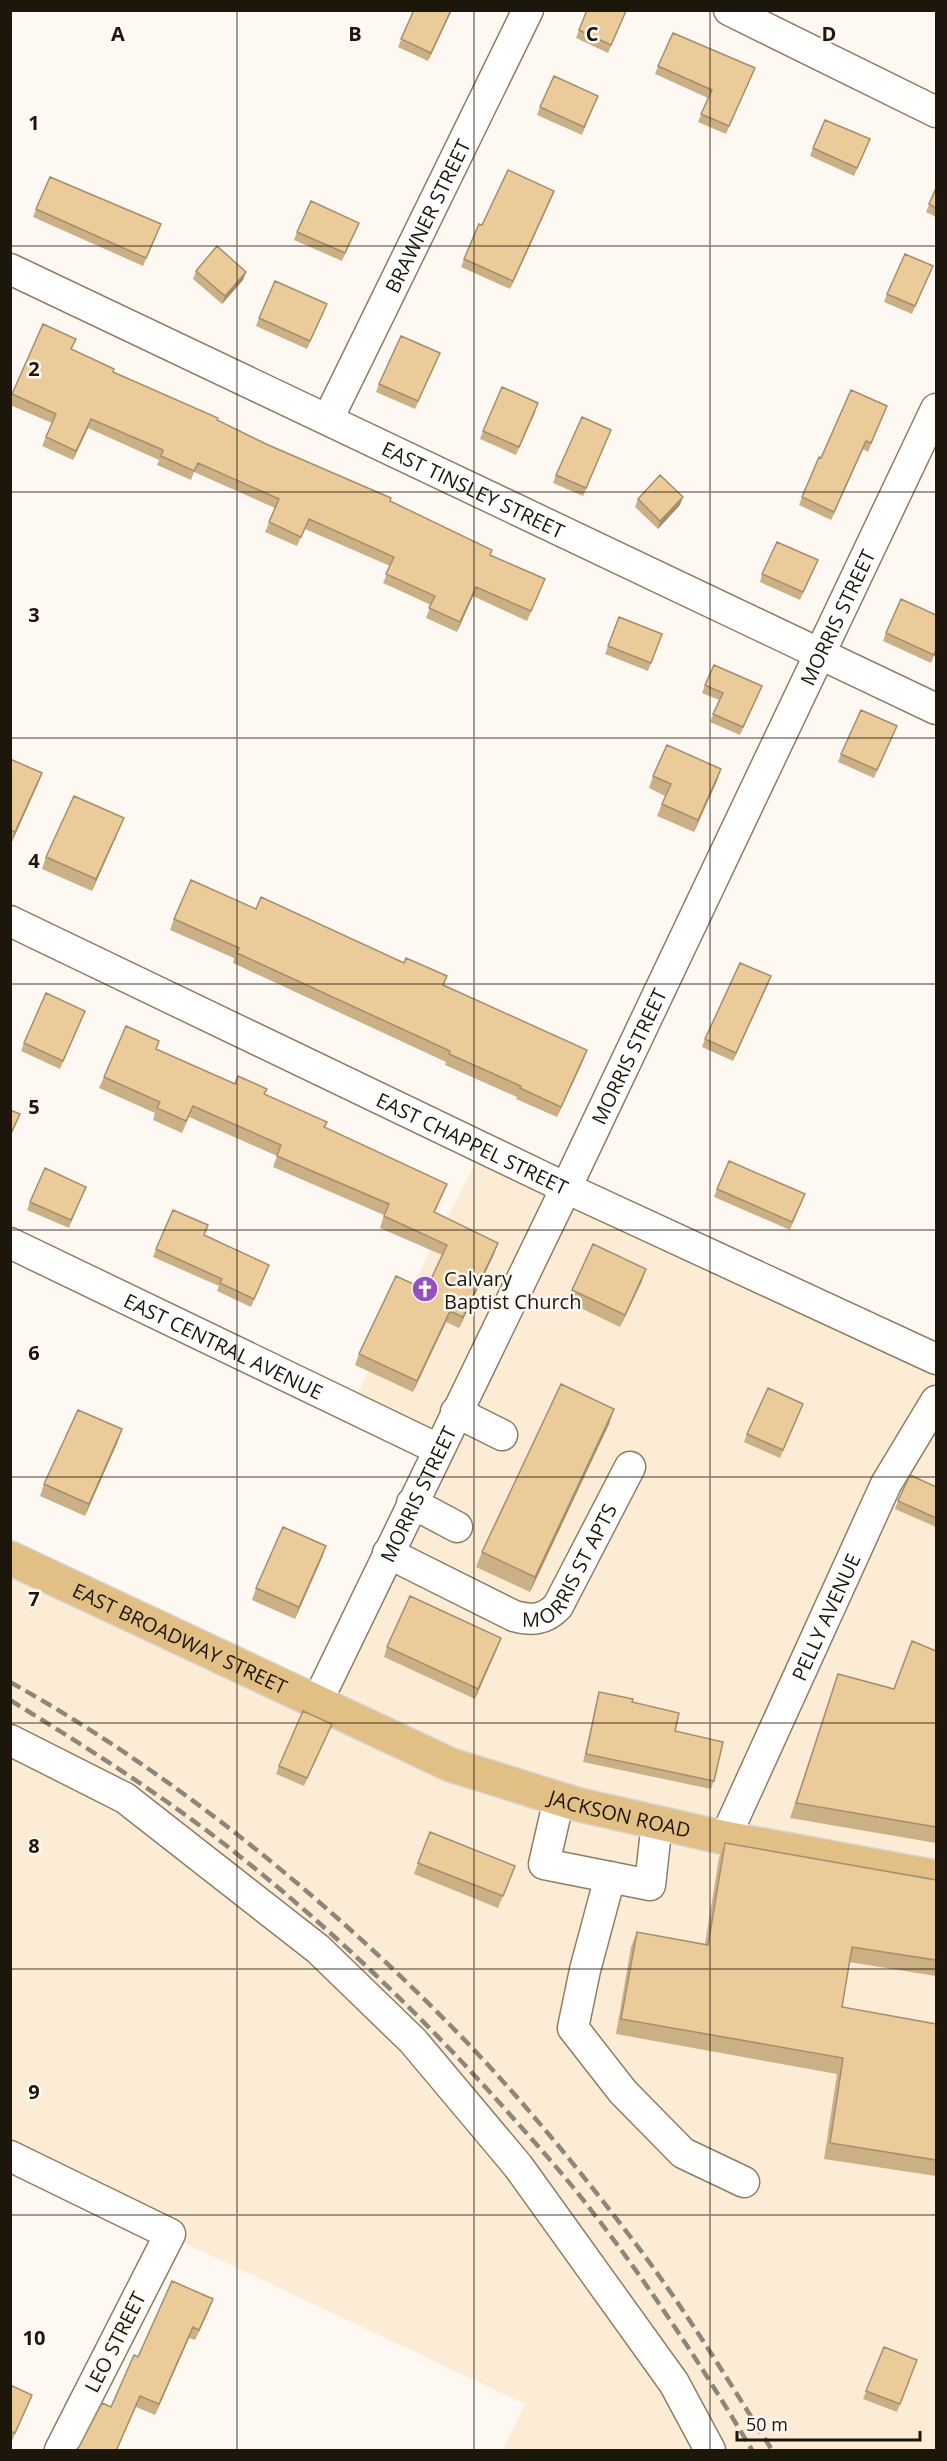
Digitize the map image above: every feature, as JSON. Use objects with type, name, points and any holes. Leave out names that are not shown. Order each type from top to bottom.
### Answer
[{"type":"main road","name":"EAST BROADWAY STREET","points":[[10,1558],[317,1702]]},
{"type":"main road","name":"JACKSON ROAD","points":[[317,1702],[451,1765],[559,1799],[725,1838],[936,1876]]},
{"type":"street","name":"BRAWNER STREET","points":[[328,419],[528,10]]},
{"type":"street","points":[[729,10],[936,112]]},
{"type":"street","name":"EAST TINSLEY STREET","points":[[10,269],[936,709]]},
{"type":"street","name":"MORRIS STREET","points":[[317,1702],[566,1188],[936,410]]},
{"type":"street","name":"EAST CHAPPEL STREET","points":[[10,921],[566,1188],[936,1359]]},
{"type":"street","name":"EAST CENTRAL AVENUE","points":[[10,1243],[438,1449]]},
{"type":"street","name":"PELLY AVENUE","points":[[725,1838],[886,1484],[936,1401]]},
{"type":"street","points":[[456,1412],[502,1435]]},
{"type":"street","name":"MORRIS ST APTS","points":[[388,1553],[514,1617],[542,1618],[558,1606],[630,1467]]},
{"type":"street","points":[[412,1503],[457,1527]]},
{"type":"street","points":[[10,1740],[125,1798],[318,1949],[413,2041],[525,2176],[674,2383],[710,2451]]},
{"type":"street","points":[[559,1799],[544,1864],[650,1885],[657,1822]]},
{"type":"street","points":[[610,1877],[585,1971],[573,2028],[623,2092],[683,2153],[744,2182]]},
{"type":"street","name":"LEO STREET","points":[[10,2156],[170,2234],[60,2451]]},
{"type":"shaded area","points":[[480,1154],[936,1362],[936,2450],[503,2450],[525,2404],[11,2161],[10,1565],[311,1705],[431,1449],[351,1406]]},
{"type":"building","points":[[414,10],[451,10],[431,53],[401,39]]},
{"type":"building","points":[[587,10],[626,11],[611,45],[579,30]]},
{"type":"building","points":[[673,33],[755,68],[729,126],[701,114],[712,90],[658,66]]},
{"type":"building","points":[[554,76],[598,96],[584,127],[540,107]]},
{"type":"building","points":[[825,120],[870,139],[857,168],[813,148]]},
{"type":"building","points":[[508,170],[554,191],[513,281],[464,259],[479,224],[482,225]]},
{"type":"building","points":[[50,177],[161,224],[146,258],[36,209]]},
{"type":"building","points":[[936,188],[936,208],[929,204]]},
{"type":"building","points":[[311,201],[359,223],[345,253],[297,232]]},
{"type":"building","points":[[217,246],[246,272],[225,296],[196,271]]},
{"type":"building","points":[[905,254],[933,266],[915,306],[887,294]]},
{"type":"building","points":[[275,281],[327,304],[310,341],[259,318]]},
{"type":"building","points":[[43,324],[76,339],[71,349],[114,369],[113,372],[218,418],[217,420],[266,444],[391,498],[390,501],[492,550],[490,555],[545,579],[531,611],[476,587],[460,622],[429,608],[435,596],[386,574],[394,557],[309,519],[301,537],[269,522],[279,499],[198,463],[194,471],[161,456],[163,450],[91,419],[76,451],[46,437],[56,414],[12,394]]},
{"type":"building","points":[[401,336],[440,353],[418,401],[379,384]]},
{"type":"building","points":[[502,387],[538,403],[519,447],[483,431]]},
{"type":"building","points":[[851,390],[887,406],[871,443],[866,441],[834,512],[802,497]]},
{"type":"building","points":[[582,417],[611,430],[586,488],[556,475]]},
{"type":"building","points":[[660,475],[683,497],[660,521],[638,499]]},
{"type":"building","points":[[777,542],[818,560],[803,592],[762,574]]},
{"type":"building","points":[[901,599],[936,615],[934,655],[886,633]]},
{"type":"building","points":[[619,617],[662,634],[651,663],[608,646]]},
{"type":"building","points":[[714,665],[762,686],[743,727],[713,714],[723,693],[705,685]]},
{"type":"building","points":[[861,710],[897,726],[877,770],[841,754]]},
{"type":"building","points":[[667,745],[721,769],[698,820],[662,804],[671,784],[653,776]]},
{"type":"building","points":[[10,759],[42,773],[15,832],[10,830]]},
{"type":"building","points":[[74,796],[124,818],[96,879],[46,857]]},
{"type":"building","points":[[191,880],[256,909],[261,897],[404,963],[406,958],[447,976],[443,985],[587,1050],[561,1107],[520,1088],[521,1086],[449,1054],[450,1051],[237,953],[239,948],[174,919]]},
{"type":"building","points":[[740,963],[771,976],[736,1053],[705,1039]]},
{"type":"building","points":[[46,993],[85,1011],[63,1061],[24,1043]]},
{"type":"building","points":[[126,1026],[159,1041],[156,1049],[235,1084],[238,1076],[267,1089],[264,1094],[327,1122],[324,1127],[447,1184],[434,1212],[498,1243],[463,1317],[450,1311],[417,1381],[359,1354],[396,1276],[426,1290],[447,1245],[384,1216],[389,1204],[277,1156],[281,1145],[193,1106],[186,1121],[157,1108],[160,1102],[104,1077]]},
{"type":"building","points":[[10,1110],[20,1114],[10,1136]]},
{"type":"building","points":[[729,1161],[805,1194],[792,1222],[717,1189]]},
{"type":"building","points":[[45,1168],[86,1187],[71,1220],[30,1202]]},
{"type":"building","points":[[173,1210],[208,1225],[204,1235],[269,1265],[254,1299],[220,1283],[222,1279],[156,1249]]},
{"type":"building","points":[[593,1244],[646,1269],[625,1315],[572,1290]]},
{"type":"building","points":[[561,1384],[614,1409],[535,1577],[482,1552]]},
{"type":"building","points":[[768,1388],[803,1404],[783,1450],[747,1434]]},
{"type":"building","points":[[78,1410],[122,1429],[89,1504],[44,1484]]},
{"type":"building","points":[[910,1475],[936,1487],[936,1518],[898,1501]]},
{"type":"building","points":[[283,1527],[326,1546],[299,1607],[256,1588]]},
{"type":"building","points":[[410,1596],[501,1638],[478,1689],[387,1647]]},
{"type":"building","points":[[912,1641],[936,1651],[936,1827],[796,1803],[838,1674],[894,1689]]},
{"type":"building","points":[[599,1692],[633,1699],[632,1702],[679,1713],[675,1731],[723,1742],[714,1781],[586,1754]]},
{"type":"building","points":[[303,1711],[332,1724],[307,1778],[279,1766]]},
{"type":"building","points":[[430,1832],[515,1866],[503,1896],[418,1863]]},
{"type":"building","points":[[725,1843],[936,1880],[936,1960],[852,1947],[842,2007],[936,2024],[936,2160],[830,2143],[843,2058],[621,2019],[637,1932],[708,1945]]},
{"type":"building","points":[[172,2281],[213,2299],[199,2330],[193,2327],[159,2404],[140,2396],[116,2451],[75,2451],[102,2403],[111,2407],[134,2355],[138,2357]]},
{"type":"building","points":[[884,2347],[917,2360],[900,2404],[866,2391]]},
{"type":"building","points":[[10,2385],[32,2395],[15,2433],[10,2431]]},
{"type":"railway","points":[[10,1682],[129,1755],[243,1839],[350,1930],[451,2026],[543,2128],[629,2235],[721,2368],[772,2450]]},
{"type":"railway","points":[[10,1700],[151,1791],[232,1850],[336,1938],[403,2001],[466,2066],[591,2210],[675,2328],[752,2450]]},
{"type":"place","name":"Calvary Baptist Church","points":[[425,1289]]}]
